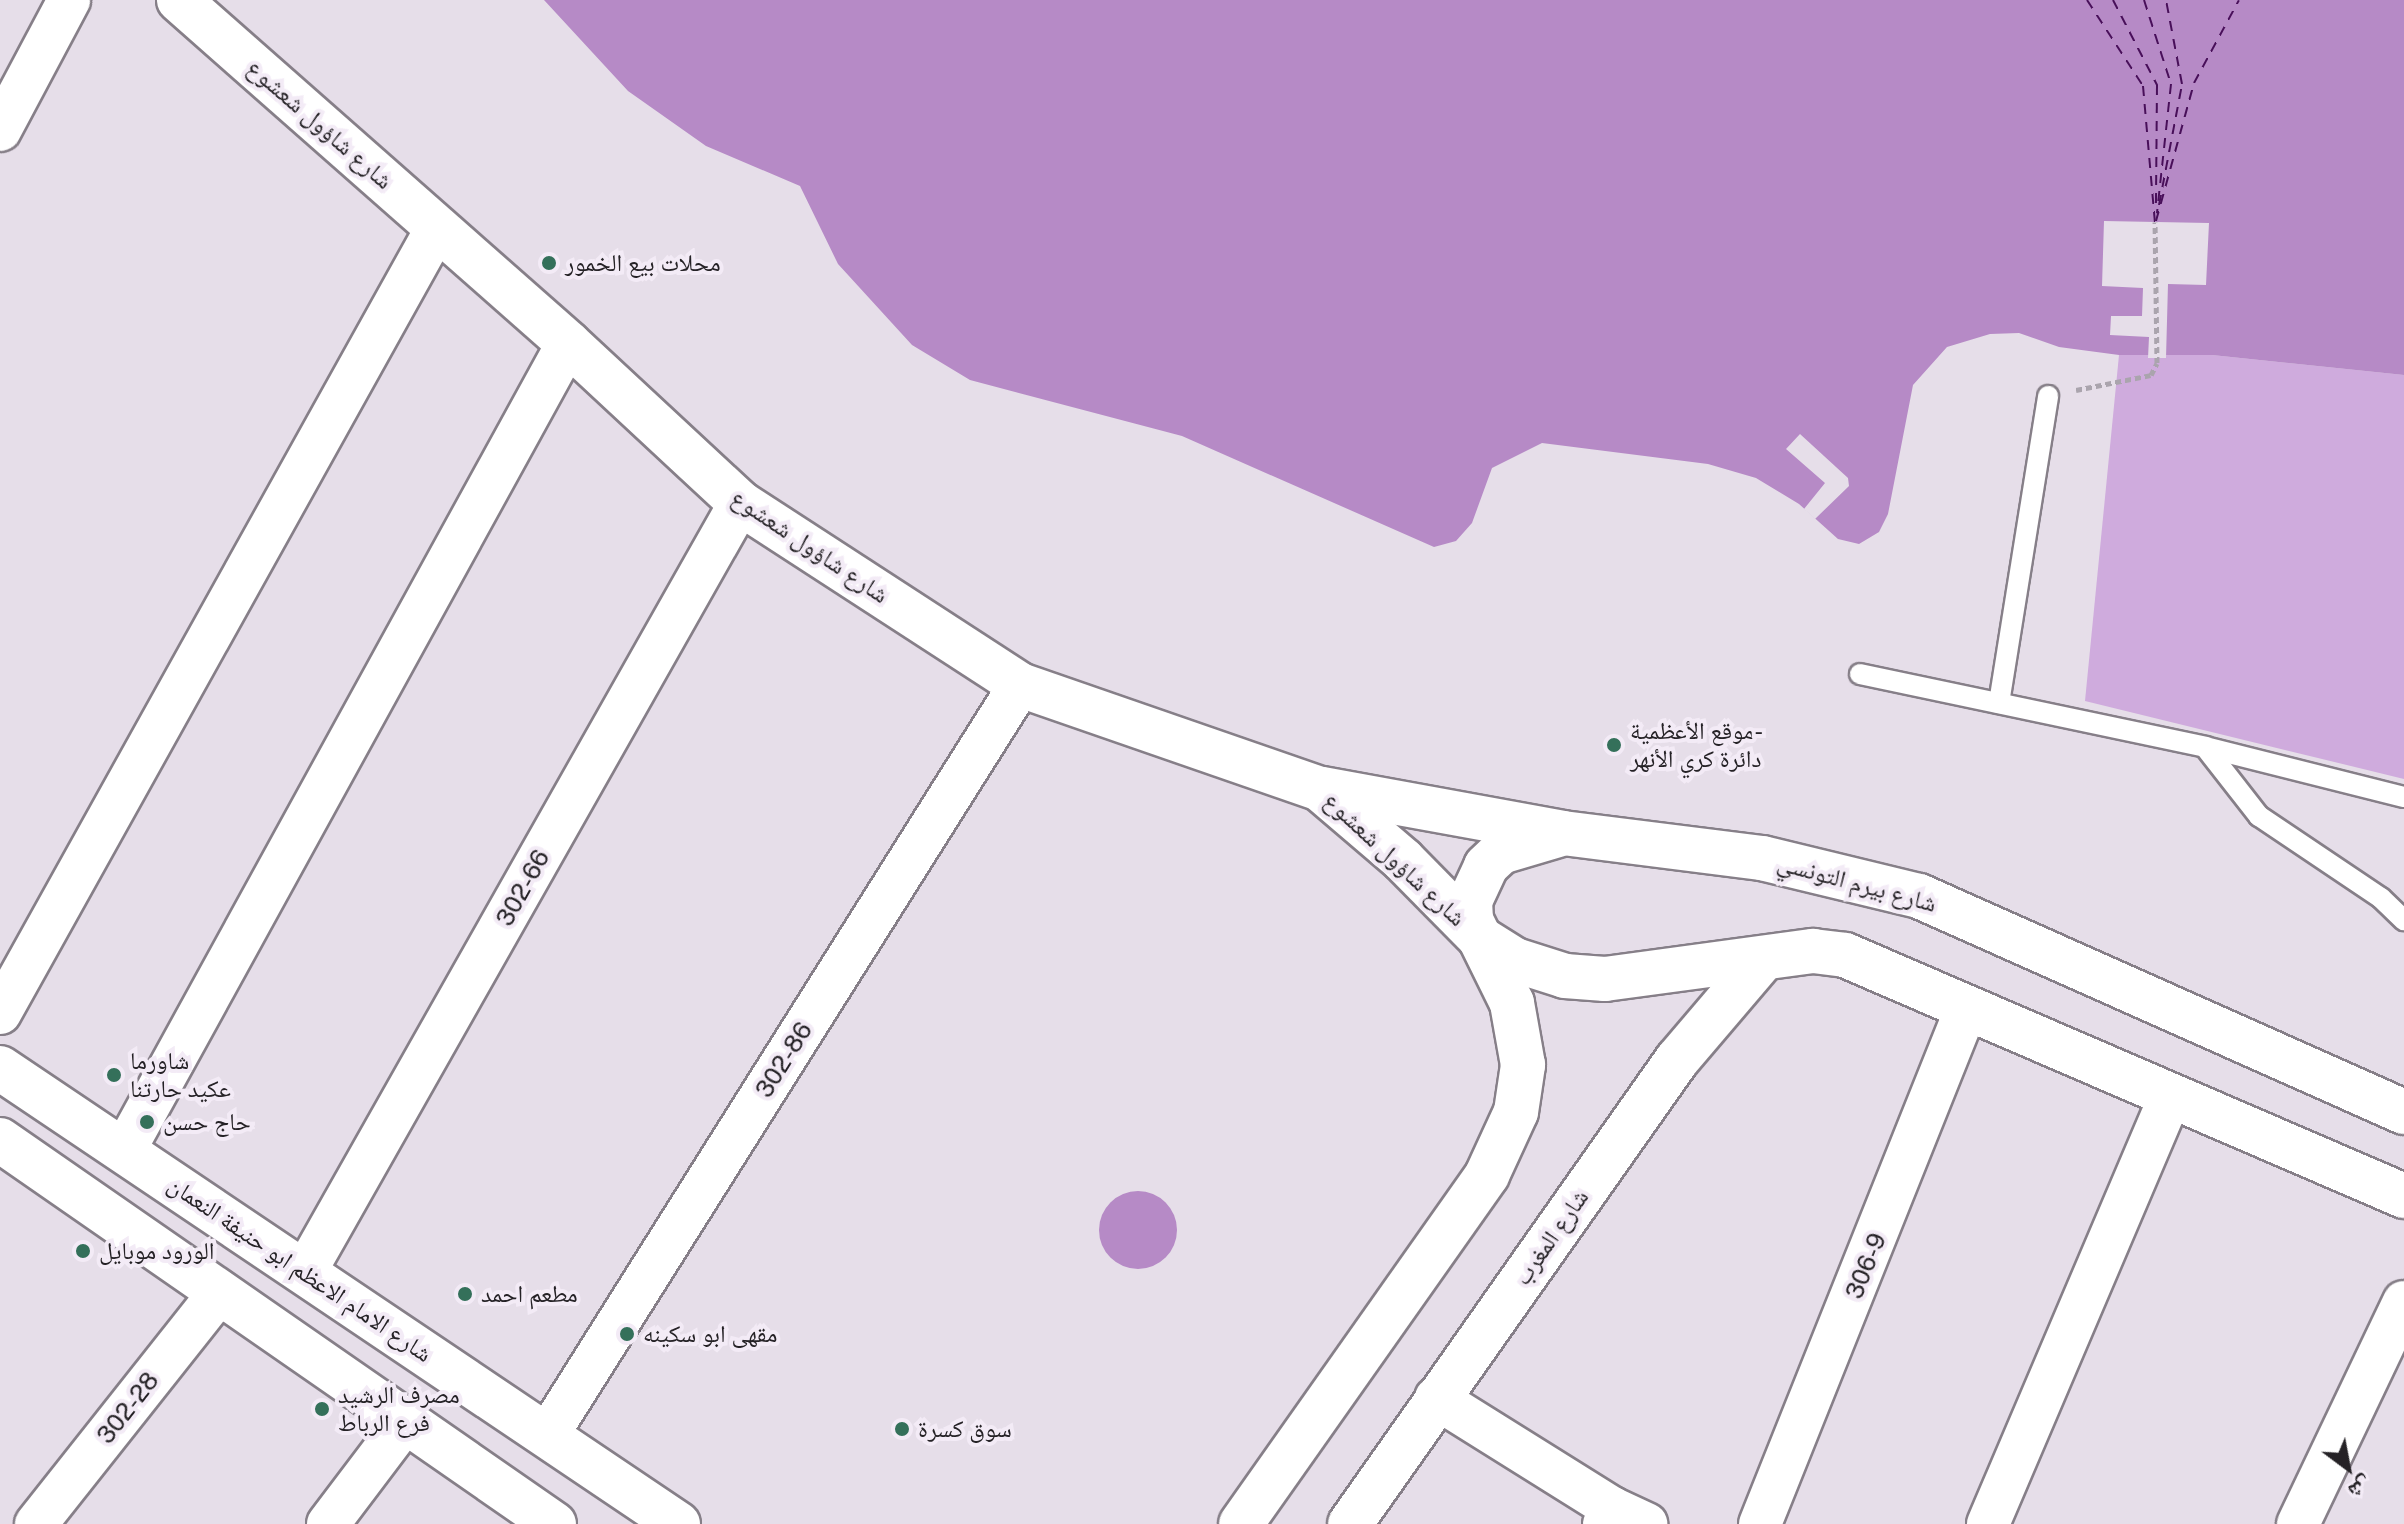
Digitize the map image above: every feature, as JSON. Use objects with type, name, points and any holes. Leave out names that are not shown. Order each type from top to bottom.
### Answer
[{"type":"street","points":[[0,130],[69,0]]},
{"type":"street","name":"شارع شاؤول شعشوع","points":[[179,0],[568,343],[740,503],[1020,685],[1320,789],[1403,860],[1480,938]]},
{"type":"street","points":[[0,1013],[437,228]]},
{"type":"street","points":[[124,1151],[568,343]]},
{"type":"street","name":"302-66","points":[[305,1272],[740,503]]},
{"type":"street","name":"302-86","points":[[548,1434],[1020,685]]},
{"type":"street","name":"شارع بيرم التونسي","points":[[1320,789],[1563,833],[1762,858],[1919,896],[2404,1112]]},
{"type":"street","points":[[1241,1524],[1487,1175],[1516,1112],[1523,1065],[1519,1027],[1480,938],[1470,901],[1486,866],[1501,852],[1563,833]]},
{"type":"street","points":[[1480,938],[1515,960],[1565,976],[1645,975],[1813,951],[1845,955],[2404,1196]]},
{"type":"street","name":"شارع المغرب","points":[[1350,1524],[1677,1060],[1763,959]]},
{"type":"street","name":"306-9","points":[[1760,1524],[1967,1007]]},
{"type":"street","name":"شارع الامام الاعظم ابو حنيفة النعمان","points":[[0,1068],[678,1524]]},
{"type":"street","points":[[1988,1524],[2171,1095]]},
{"type":"street","points":[[0,1140],[554,1524]]},
{"type":"street","name":"302-28","points":[[36,1524],[220,1292]]},
{"type":"street","points":[[2298,1524],[2404,1302]]},
{"type":"street","points":[[1436,1398],[1621,1519]]},
{"type":"street","points":[[328,1524],[406,1421]]},
{"type":"lane","points":[[1999,703],[2048,396]]},
{"type":"lane","points":[[1860,674],[2205,747],[2404,797]]},
{"type":"lane","points":[[2205,747],[2259,816],[2381,898],[2404,920]]},
{"type":"path","points":[[2048,396],[2151,375],[2157,363],[2155,222]]},
{"type":"shaded area","points":[[544,0],[2404,0],[2404,375],[2212,355],[2119,355],[2059,347],[2019,333],[1990,334],[1947,347],[1913,385],[1888,514],[1879,532],[1859,544],[1838,539],[1799,504],[1756,478],[1708,464],[1542,443],[1492,468],[1472,523],[1456,541],[1434,547],[1182,436],[970,380],[912,345],[838,264],[800,186],[706,146],[628,91]]},
{"type":"shaded area","points":[[2119,355],[2212,355],[2404,375],[2404,779],[2085,701]]},
{"type":"shaded area","points":[[1138,1191],[1153,1194],[1170,1208],[1177,1230],[1174,1245],[1160,1262],[1138,1269],[1123,1266],[1106,1252],[1099,1230],[1102,1215],[1116,1198]]},
{"type":"pier","points":[[2104,221],[2209,223],[2206,285],[2168,284],[2166,358],[2148,358],[2149,337],[2110,335],[2111,316],[2142,316],[2143,288],[2102,286]]},
{"type":"pier","points":[[1800,434],[1848,478],[1849,486],[1815,519],[1804,509],[1825,483],[1786,449]]},
{"type":"ferry route","points":[[2087,0],[2143,86],[2155,222]]},
{"type":"ferry route","points":[[2113,0],[2157,85],[2156,209]]},
{"type":"ferry route","points":[[2144,0],[2171,84],[2157,213]]},
{"type":"ferry route","points":[[2159,205],[2182,84],[2166,0]]},
{"type":"ferry route","points":[[2156,221],[2194,83],[2239,0]]},
{"type":"place","name":"محلات بيع الخمور","points":[[549,263]]},
{"type":"place","name":"موقع الأعظمية- دائرة كري الأنهر","points":[[1614,745]]},
{"type":"place","name":"شاورما عكيد حارتنا","points":[[114,1075]]},
{"type":"place","name":"حاج حسن","points":[[147,1122]]},
{"type":"place","name":"الورود موبايل","points":[[83,1251]]},
{"type":"place","name":"مطعم احمد","points":[[465,1294]]},
{"type":"place","name":"مقهى ابو سكينه","points":[[627,1334]]},
{"type":"place","name":"مصرف الرشيد فرع الرباط","points":[[322,1409]]},
{"type":"place","name":"سوق كسرة","points":[[902,1429]]}]
